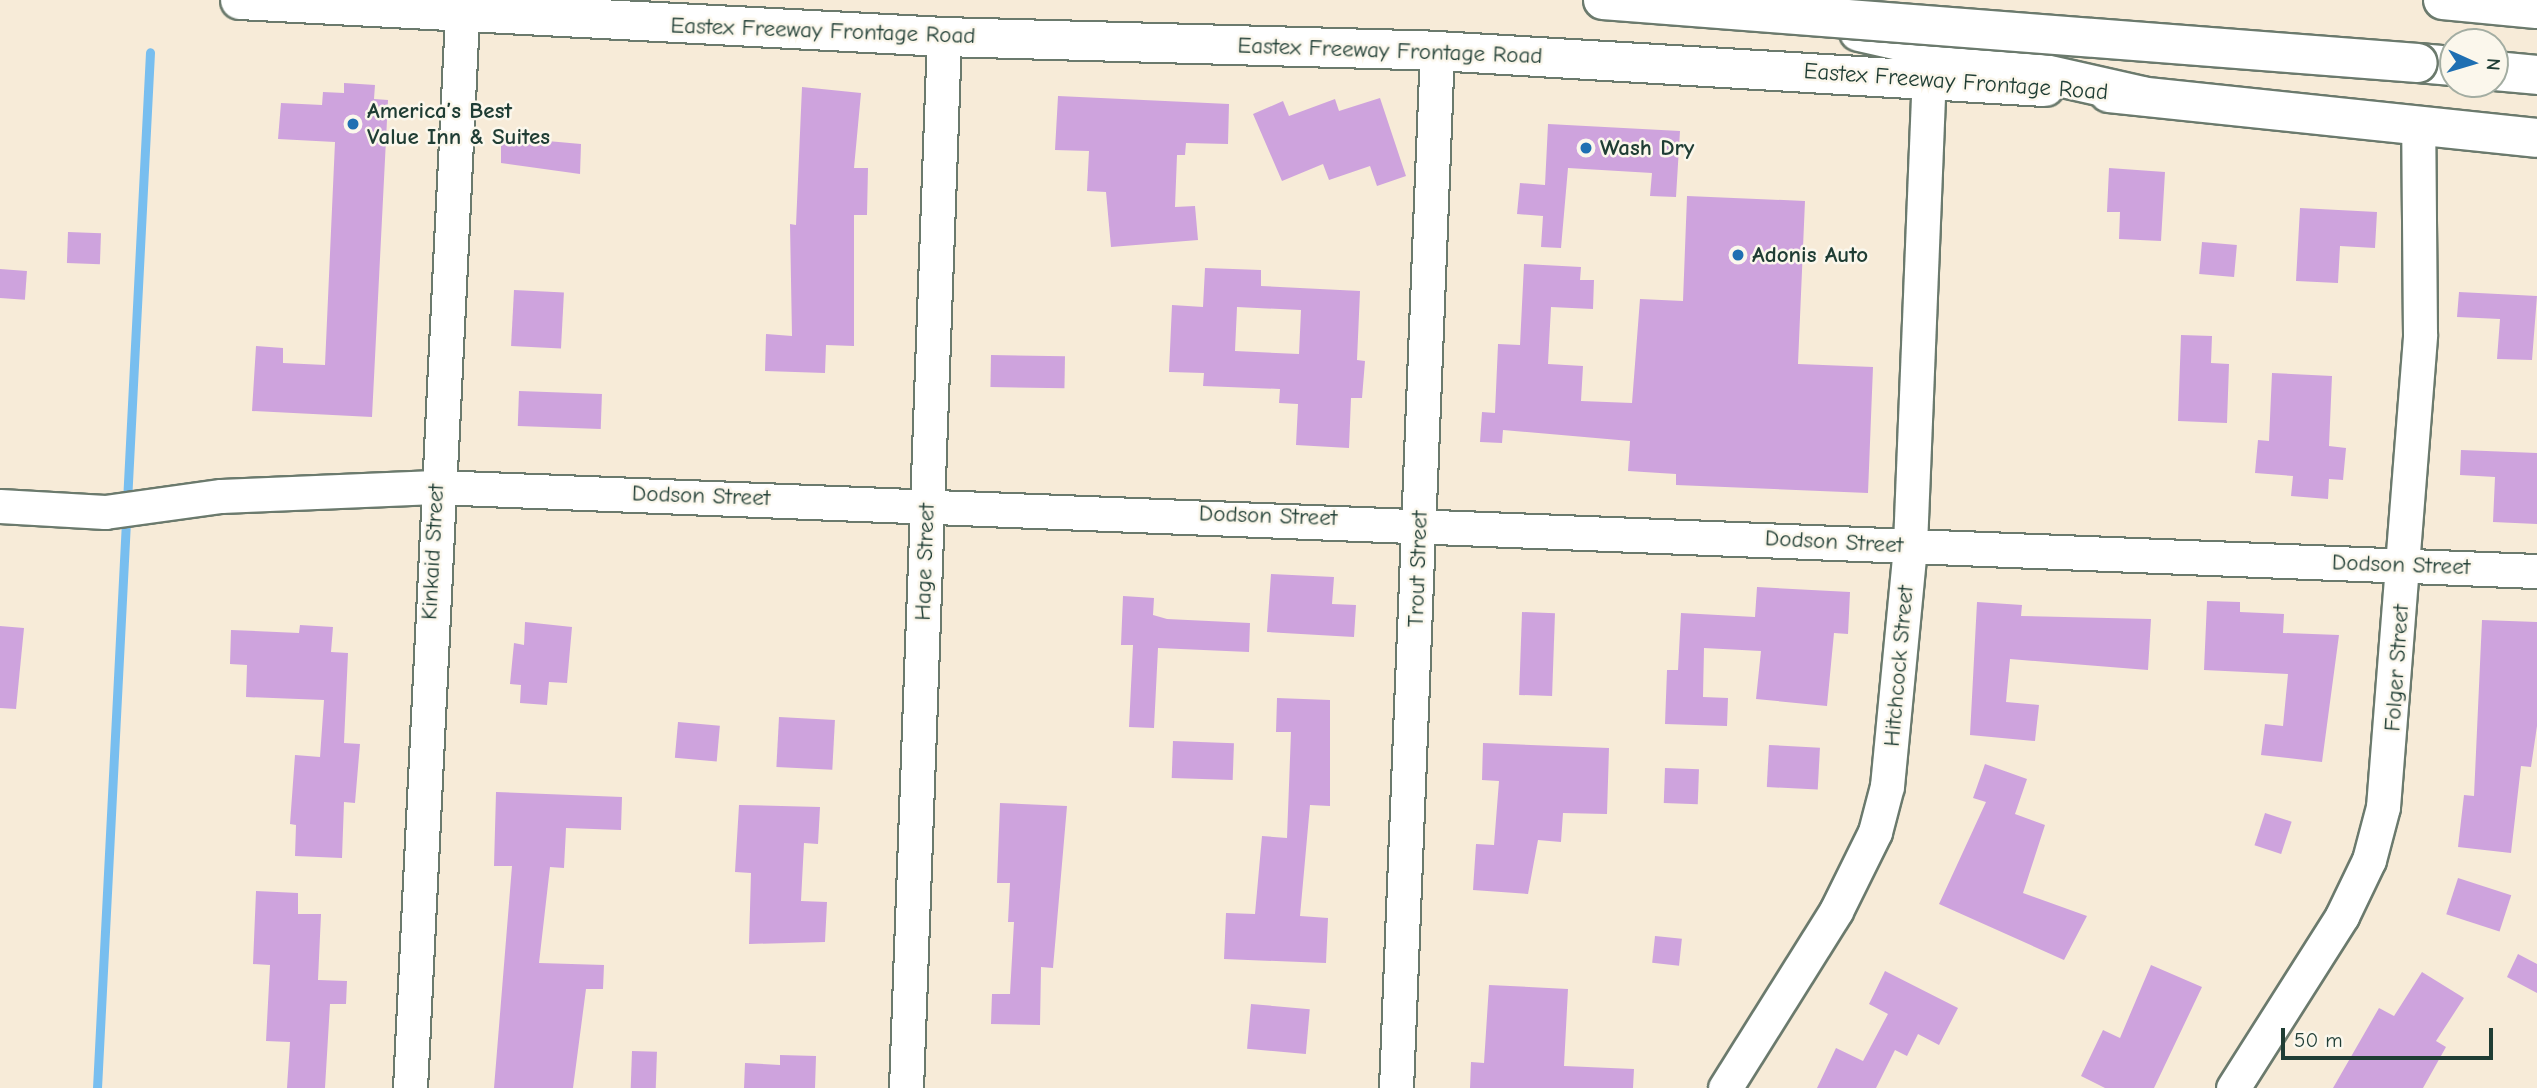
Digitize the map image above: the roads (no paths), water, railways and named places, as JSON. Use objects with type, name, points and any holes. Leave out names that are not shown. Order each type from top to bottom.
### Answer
[{"type":"main road","name":"Eastex Freeway Frontage Road","points":[[240,0],[462,16],[944,37],[1437,51],[1929,76],[2537,138]]},
{"type":"main road","points":[[1603,0],[2436,64]]},
{"type":"main road","points":[[1721,0],[2142,96]]},
{"type":"main road","points":[[2443,0],[2537,9]]},
{"type":"main road","points":[[2509,72],[2537,75]]},
{"type":"street","name":"Kinkaid Street","points":[[410,1088],[435,487],[462,16]]},
{"type":"street","name":"Hage Street","points":[[906,1088],[944,37]]},
{"type":"street","name":"Trout Street","points":[[1396,1088],[1437,51]]},
{"type":"street","name":"Hitchcock Street","points":[[1725,1088],[1836,911],[1875,832],[1898,720],[1910,545],[1929,76]]},
{"type":"street","name":"Folger Street","points":[[2233,1088],[2342,916],[2369,860],[2390,764],[2420,334],[2418,125]]},
{"type":"street","name":"Dodson Street","points":[[0,506],[70,511],[144,508],[221,496],[435,487],[1420,522],[2537,571]]},
{"type":"waterway","points":[[97,1088],[150,52]]},
{"type":"place","name":"America’s Best Value Inn & Suites","points":[[353,124]]},
{"type":"place","name":"Wash Dry","points":[[1586,148]]},
{"type":"place","name":"Adonis Auto","points":[[1738,255]]}]
